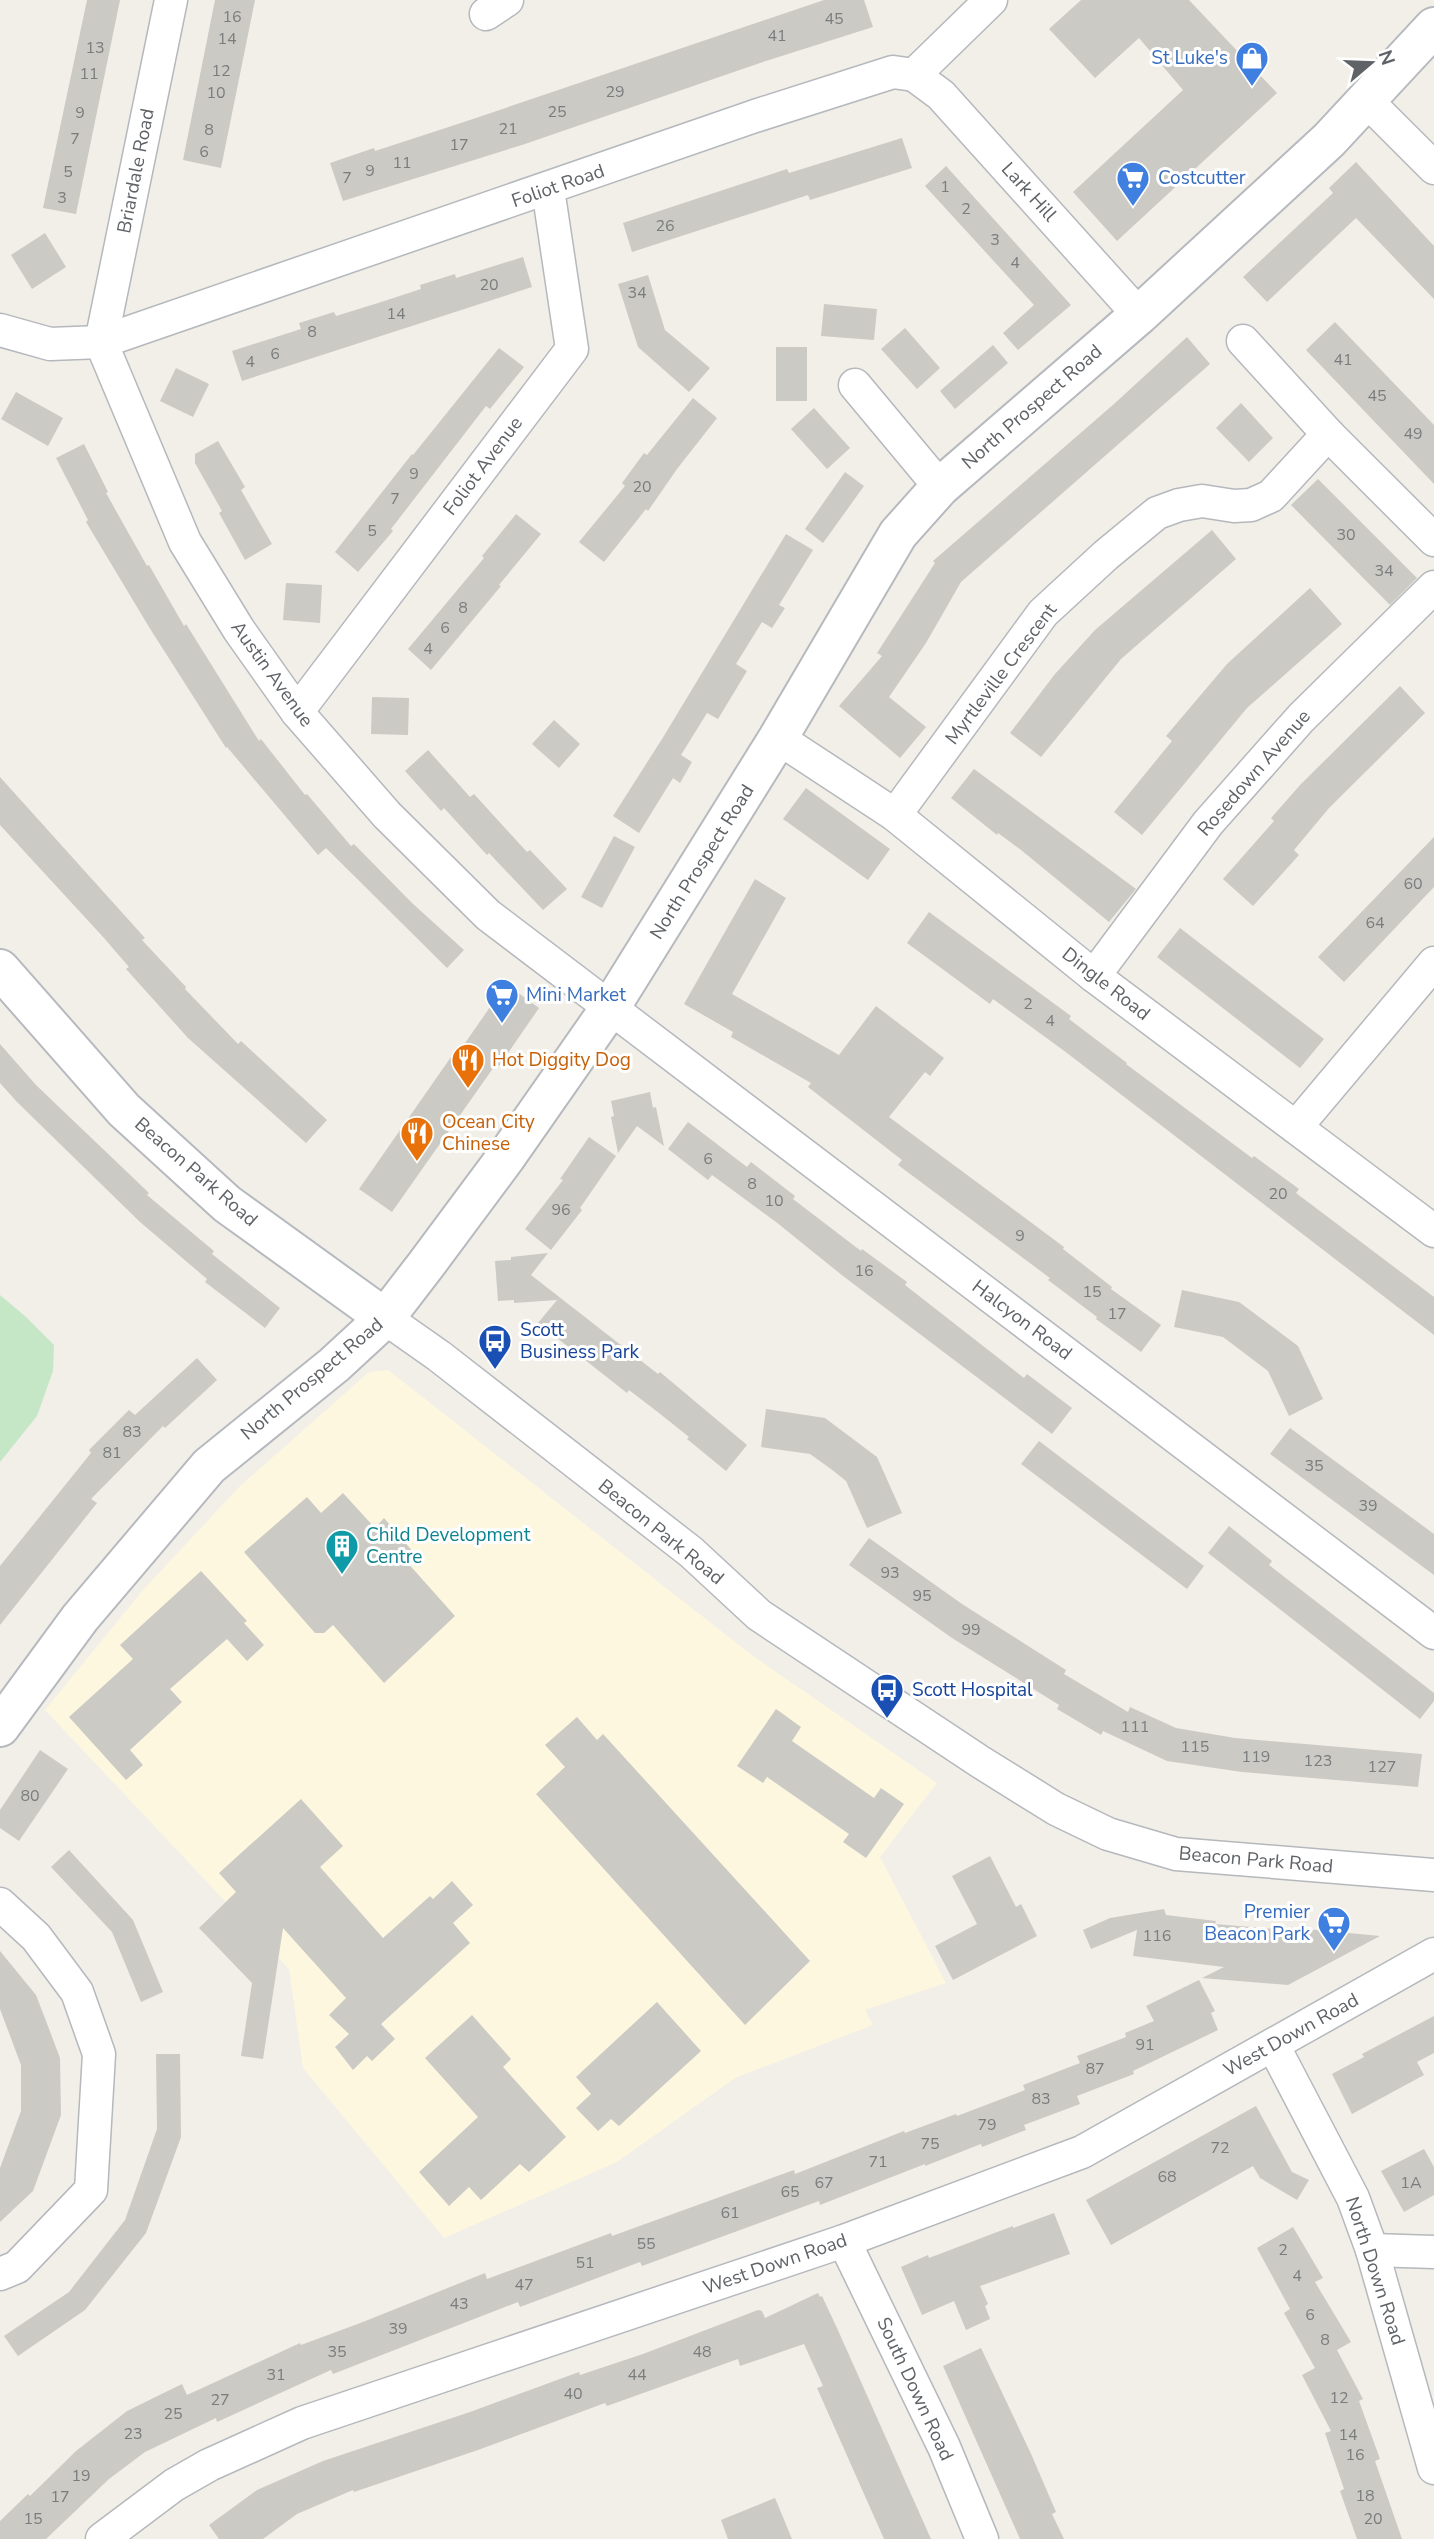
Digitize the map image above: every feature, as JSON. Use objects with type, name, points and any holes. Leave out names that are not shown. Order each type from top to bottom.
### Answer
[{"type":"street","name":"Briardale Road","points":[[101,342],[171,0]]},
{"type":"street","points":[[914,75],[991,0]]},
{"type":"street","name":"North Prospect Road","points":[[0,1727],[80,1618],[209,1466],[334,1364],[385,1318],[506,1157],[610,1009],[778,738],[898,534],[940,487],[1139,315],[1329,139],[1367,102],[1434,27]]},
{"type":"street","name":"Foliot Road","points":[[101,342],[755,116],[893,72],[914,75]]},
{"type":"street","name":"Lark Hill","points":[[914,75],[941,95],[1139,315]]},
{"type":"street","points":[[1367,102],[1434,168]]},
{"type":"street","name":"Foliot Avenue","points":[[297,712],[572,349],[548,189]]},
{"type":"street","points":[[0,330],[50,344],[101,342]]},
{"type":"street","points":[[1243,341],[1328,434],[1434,540]]},
{"type":"street","name":"Austin Avenue","points":[[101,342],[185,542],[239,631],[297,712],[387,815],[488,915],[610,1009]]},
{"type":"street","points":[[855,385],[940,487]]},
{"type":"street","name":"Myrtleville Crescent","points":[[895,815],[1043,613],[1105,555],[1157,513],[1179,505],[1202,501],[1234,506],[1251,505],[1271,496],[1328,434]]},
{"type":"street","name":"Rosedown Avenue","points":[[1094,976],[1208,823],[1301,719],[1434,587]]},
{"type":"street","name":"Dingle Road","points":[[778,738],[895,815],[1094,976],[1434,1231]]},
{"type":"street","points":[[1296,1127],[1434,963]]},
{"type":"street","name":"Beacon Park Road","points":[[0,969],[124,1110],[227,1205],[450,1365],[691,1552],[759,1615],[979,1761],[1056,1809],[1108,1835],[1176,1854],[1434,1875]]},
{"type":"street","name":"Halcyon Road","points":[[610,1009],[1434,1633]]},
{"type":"street","points":[[0,1904],[36,1937],[77,1992],[99,2054],[90,2190],[17,2267],[0,2274]]},
{"type":"street","name":"West Down Road","points":[[102,2539],[174,2485],[209,2465],[302,2423],[844,2241],[1082,2152],[1434,1954]]},
{"type":"street","name":"North Down Road","points":[[1273,2045],[1353,2198],[1372,2250],[1434,2468]]},
{"type":"street","name":"South Down Road","points":[[844,2241],[944,2447],[982,2539]]},
{"type":"street","points":[[1372,2250],[1434,2252]]},
{"type":"shaded area","points":[[388,1370],[753,1656],[937,1783],[880,1857],[946,1983],[865,2010],[873,2025],[735,2078],[617,2162],[444,2238],[303,2068],[289,1969],[45,1710],[143,1590],[240,1486],[369,1372]]},
{"type":"green space","points":[[0,1295],[54,1345],[53,1371],[37,1416],[0,1462]]},
{"type":"building","points":[[87,0],[120,0],[76,214],[43,208]]},
{"type":"building","points":[[215,0],[255,0],[221,168],[183,160]]},
{"type":"building","points":[[824,0],[864,0],[873,27],[525,144],[343,201],[330,163],[464,122]]},
{"type":"building","points":[[1081,0],[1189,0],[1277,93],[1117,241],[1073,192],[1183,90],[1139,38],[1095,78],[1049,29]]},
{"type":"building","points":[[902,138],[912,168],[810,200],[808,195],[632,252],[623,223],[787,169],[789,173]]},
{"type":"building","points":[[1356,162],[1434,246],[1434,299],[1356,218],[1267,302],[1243,277],[1333,193],[1329,188]]},
{"type":"building","points":[[946,166],[1071,305],[1018,350],[1003,333],[1034,305],[925,186]]},
{"type":"building","points":[[45,233],[66,267],[32,289],[11,255]]},
{"type":"building","points":[[523,257],[532,287],[242,381],[232,351],[301,329],[299,323],[334,312],[336,316],[421,289],[420,285],[455,274],[456,278]]},
{"type":"building","points":[[648,275],[665,330],[710,368],[689,392],[638,347],[618,284]]},
{"type":"building","points":[[824,304],[877,309],[874,340],[821,336]]},
{"type":"building","points":[[1335,322],[1434,425],[1434,484],[1306,350]]},
{"type":"building","points":[[905,328],[940,368],[917,389],[881,349]]},
{"type":"building","points":[[1187,337],[1210,364],[961,582],[926,643],[889,697],[926,727],[900,758],[839,706],[882,656],[877,653],[935,563],[933,561]]},
{"type":"building","points":[[993,345],[1008,363],[955,409],[940,391]]},
{"type":"building","points":[[776,347],[807,347],[807,401],[776,401]]},
{"type":"building","points":[[499,348],[524,367],[490,409],[486,406],[391,529],[393,531],[358,572],[335,552]]},
{"type":"building","points":[[176,368],[209,384],[193,417],[160,401]]},
{"type":"building","points":[[16,392],[63,418],[48,446],[1,419]]},
{"type":"building","points":[[693,398],[717,418],[648,511],[646,509],[604,562],[579,542],[625,486],[622,483],[644,453],[647,455]]},
{"type":"building","points":[[1241,403],[1273,438],[1249,462],[1216,428]]},
{"type":"building","points":[[814,408],[850,448],[827,469],[791,429]]},
{"type":"building","points":[[218,441],[245,487],[241,490],[272,544],[245,560],[195,463],[195,454]]},
{"type":"building","points":[[84,444],[108,492],[106,493],[147,566],[149,565],[184,626],[186,624],[259,741],[261,739],[305,795],[307,794],[351,846],[354,844],[412,903],[464,950],[447,968],[326,848],[318,855],[226,748],[86,522],[88,520],[56,458]]},
{"type":"building","points":[[845,472],[864,486],[823,543],[805,529]]},
{"type":"building","points":[[1318,479],[1417,578],[1390,605],[1291,505]]},
{"type":"building","points":[[516,514],[541,534],[431,670],[408,649],[484,558],[482,556]]},
{"type":"building","points":[[1212,530],[1236,559],[1121,659],[1041,757],[1010,733],[1055,674],[1095,630]]},
{"type":"building","points":[[786,534],[813,550],[779,605],[785,608],[772,628],[762,622],[736,664],[747,671],[718,719],[707,713],[681,755],[692,762],[680,783],[673,778],[639,833],[613,816]]},
{"type":"building","points":[[286,583],[322,585],[320,623],[283,620]]},
{"type":"building","points":[[1310,588],[1342,624],[1247,708],[1142,835],[1114,812],[1172,741],[1166,736],[1227,664]]},
{"type":"building","points":[[1400,686],[1425,713],[1329,808],[1294,850],[1299,855],[1253,906],[1223,879],[1274,821],[1271,818],[1301,784]]},
{"type":"building","points":[[372,697],[409,698],[408,735],[371,734]]},
{"type":"building","points":[[554,720],[580,744],[559,768],[532,744]]},
{"type":"building","points":[[428,750],[470,797],[474,794],[527,852],[530,850],[567,889],[543,910],[444,808],[441,811],[405,771]]},
{"type":"building","points":[[974,769],[1136,889],[1109,922],[1021,850],[998,833],[997,835],[951,798]]},
{"type":"building","points":[[0,777],[145,938],[142,940],[185,989],[238,1044],[241,1041],[327,1120],[306,1143],[188,1038],[126,969],[129,967],[104,938],[0,825]]},
{"type":"building","points":[[806,788],[890,849],[868,880],[783,819]]},
{"type":"building","points":[[614,836],[635,847],[602,908],[581,897]]},
{"type":"building","points":[[1434,837],[1434,887],[1344,982],[1318,957]]},
{"type":"building","points":[[755,879],[786,898],[732,994],[839,1055],[876,1006],[944,1058],[930,1076],[925,1072],[889,1117],[1064,1247],[1063,1249],[1112,1287],[1111,1289],[1161,1325],[1141,1352],[1048,1280],[1050,1278],[898,1165],[902,1160],[808,1087],[811,1083],[731,1037],[733,1032],[684,1004]]},
{"type":"building","points":[[929,912],[1071,1016],[1069,1019],[1126,1064],[1252,1158],[1254,1156],[1299,1189],[1296,1193],[1434,1297],[1434,1335],[1067,1053],[993,999],[990,1004],[907,943]]},
{"type":"building","points":[[1180,928],[1324,1039],[1300,1068],[1157,957]]},
{"type":"building","points":[[506,984],[539,1008],[499,1066],[496,1064],[392,1212],[359,1189],[451,1057],[454,1059]]},
{"type":"building","points":[[0,1044],[36,1085],[149,1193],[147,1195],[214,1251],[212,1254],[280,1308],[265,1328],[205,1282],[207,1279],[140,1222],[17,1102],[0,1083]]},
{"type":"building","points":[[650,1092],[664,1146],[637,1126],[618,1153],[611,1117],[614,1116],[611,1101]]},
{"type":"building","points":[[688,1122],[747,1167],[751,1162],[795,1196],[793,1199],[907,1282],[905,1285],[1024,1378],[1027,1374],[1072,1408],[1052,1434],[776,1222],[712,1175],[708,1180],[668,1149]]},
{"type":"building","points":[[589,1137],[616,1156],[580,1208],[582,1210],[551,1250],[525,1229],[563,1180],[560,1179]]},
{"type":"building","points":[[548,1253],[531,1275],[658,1374],[660,1372],[747,1445],[726,1471],[659,1413],[629,1390],[627,1393],[538,1323],[557,1300],[514,1303],[514,1300],[498,1301],[495,1261]]},
{"type":"building","points":[[1182,1290],[1239,1302],[1298,1346],[1323,1399],[1289,1416],[1268,1371],[1223,1337],[1174,1327]]},
{"type":"building","points":[[197,1358],[217,1380],[165,1428],[163,1426],[91,1499],[97,1503],[0,1625],[0,1566],[91,1453],[89,1450],[129,1410],[135,1415]]},
{"type":"building","points":[[766,1409],[825,1418],[877,1457],[902,1513],[867,1528],[846,1481],[831,1469],[810,1454],[761,1447]]},
{"type":"building","points":[[1290,1428],[1434,1534],[1434,1575],[1270,1454]]},
{"type":"building","points":[[1039,1441],[1204,1566],[1187,1589],[1021,1464]]},
{"type":"building","name":"Child Development Centre","points":[[343,1493],[375,1528],[384,1518],[414,1553],[406,1561],[455,1616],[384,1683],[333,1625],[324,1633],[315,1633],[244,1552],[307,1497],[321,1513]]},
{"type":"building","points":[[1229,1526],[1272,1561],[1269,1565],[1434,1693],[1434,1701],[1420,1719],[1208,1553]]},
{"type":"building","points":[[869,1538],[962,1604],[1066,1670],[1064,1674],[1128,1712],[1130,1707],[1176,1728],[1235,1738],[1422,1754],[1418,1787],[1242,1772],[1167,1761],[1103,1731],[1101,1735],[1057,1709],[1059,1705],[952,1638],[849,1565]]},
{"type":"building","points":[[201,1571],[247,1621],[244,1623],[264,1645],[247,1661],[227,1639],[170,1689],[182,1702],[130,1750],[143,1765],[126,1780],[69,1717],[133,1659],[120,1645]]},
{"type":"building","points":[[776,1709],[801,1727],[792,1741],[874,1798],[881,1788],[904,1804],[866,1858],[843,1842],[849,1834],[767,1777],[763,1783],[737,1766]]},
{"type":"building","points":[[577,1717],[597,1740],[603,1734],[810,1961],[745,2025],[536,1794],[565,1767],[545,1745]]},
{"type":"building","points":[[40,1750],[68,1769],[19,1841],[0,1828],[0,1810]]},
{"type":"building","points":[[301,1799],[343,1846],[320,1867],[383,1938],[430,1896],[433,1899],[452,1881],[473,1905],[453,1923],[470,1943],[381,2024],[395,2039],[372,2061],[367,2056],[353,2070],[335,2047],[349,2034],[329,2015],[346,1998],[283,1928],[263,2059],[241,2056],[252,1983],[199,1928],[236,1892],[219,1873]]},
{"type":"building","points":[[69,1850],[133,1920],[163,1992],[141,2002],[112,1932],[51,1867]]},
{"type":"building","points":[[990,1856],[1016,1907],[1021,1904],[1037,1936],[953,1980],[935,1946],[977,1924],[952,1876]]},
{"type":"building","points":[[1164,1909],[1166,1915],[1216,1921],[1215,1924],[1275,1929],[1275,1926],[1380,1936],[1288,1985],[1202,1978],[1224,1967],[1133,1956],[1137,1930],[1091,1949],[1083,1930],[1110,1918]]},
{"type":"building","points":[[0,1951],[36,1995],[60,2058],[61,2115],[33,2191],[0,2222],[0,2168],[21,2111],[21,2065],[0,2009]]},
{"type":"building","points":[[1199,1980],[1215,2011],[1211,2013],[1218,2030],[1133,2071],[1134,2074],[1077,2096],[1080,2104],[1024,2125],[1026,2130],[925,2164],[820,2205],[819,2201],[642,2266],[640,2262],[520,2307],[518,2302],[333,2374],[331,2370],[217,2422],[216,2418],[145,2452],[109,2479],[46,2539],[0,2539],[0,2521],[76,2451],[127,2411],[182,2384],[187,2395],[300,2343],[301,2345],[363,2322],[485,2273],[487,2279],[794,2170],[795,2174],[904,2131],[905,2133],[956,2114],[957,2116],[1025,2090],[1023,2085],[1080,2063],[1077,2056],[1126,2037],[1125,2033],[1154,2021],[1146,2006]]},
{"type":"building","points":[[657,2002],[701,2051],[619,2126],[611,2119],[598,2131],[576,2108],[591,2094],[576,2077]]},
{"type":"building","points":[[472,2015],[511,2059],[503,2067],[566,2137],[529,2172],[520,2164],[481,2200],[469,2187],[449,2206],[419,2172],[478,2117],[425,2058]]},
{"type":"building","points":[[1434,2016],[1434,2053],[1417,2062],[1424,2075],[1352,2114],[1332,2074],[1364,2057],[1362,2054]]},
{"type":"building","points":[[156,2054],[180,2054],[181,2137],[146,2233],[85,2310],[18,2356],[4,2336],[69,2292],[125,2220],[157,2129]]},
{"type":"building","points":[[1256,2106],[1292,2172],[1309,2180],[1297,2200],[1260,2178],[1253,2166],[1111,2245],[1086,2200]]},
{"type":"building","points":[[1424,2149],[1434,2167],[1434,2195],[1404,2212],[1381,2171]]},
{"type":"building","points":[[1054,2213],[1070,2254],[980,2286],[988,2304],[985,2306],[990,2319],[966,2330],[954,2301],[922,2315],[901,2267],[928,2255],[929,2258]]},
{"type":"building","points":[[1293,2227],[1323,2278],[1315,2282],[1351,2342],[1337,2350],[1363,2399],[1359,2401],[1380,2459],[1375,2461],[1402,2539],[1357,2539],[1340,2491],[1344,2489],[1325,2433],[1331,2431],[1302,2375],[1315,2368],[1284,2313],[1290,2309],[1257,2248]]},
{"type":"building","points":[[818,2293],[837,2328],[931,2539],[884,2539],[817,2388],[823,2386],[804,2344],[740,2366],[738,2359],[607,2406],[605,2403],[478,2450],[354,2492],[353,2490],[297,2514],[263,2539],[219,2539],[209,2525],[257,2490],[323,2461],[579,2372],[580,2375],[643,2354],[758,2310],[762,2311],[765,2318]]},
{"type":"building","points":[[981,2348],[1032,2456],[1056,2512],[1052,2514],[1064,2539],[1020,2539],[943,2366]]},
{"type":"building","points":[[775,2498],[792,2539],[728,2539],[721,2520]]},
{"type":"place","name":"St Luke's","points":[[1252,88]]},
{"type":"place","name":"Costcutter","points":[[1133,208]]},
{"type":"place","name":"Mini Market","points":[[502,1025]]},
{"type":"place","name":"Hot Diggity Dog","points":[[468,1090]]},
{"type":"place","name":"Ocean City Chinese","points":[[417,1163]]},
{"type":"place","name":"Scott Business Park","points":[[495,1371]]},
{"type":"place","name":"Child Development Centre","points":[[342,1576]]},
{"type":"place","name":"Scott Hospital","points":[[887,1720]]},
{"type":"place","name":"Premier Beacon Park","points":[[1334,1953]]}]
